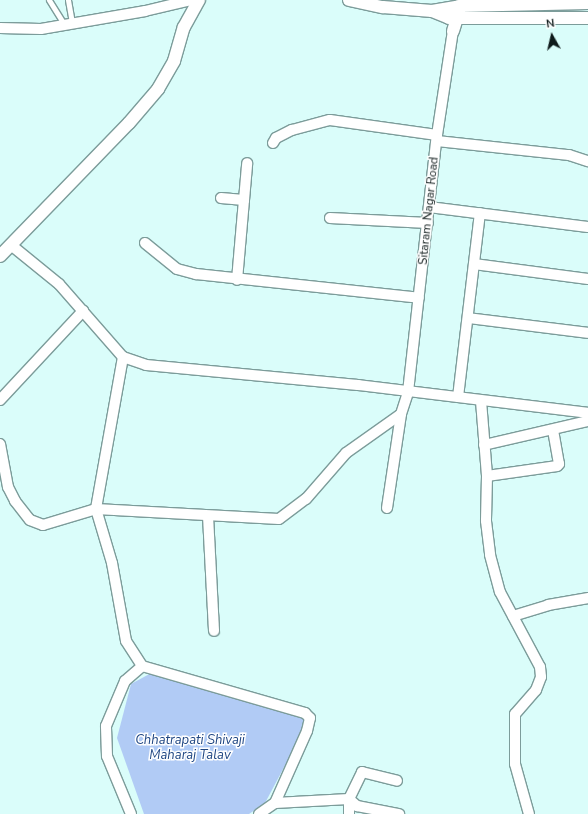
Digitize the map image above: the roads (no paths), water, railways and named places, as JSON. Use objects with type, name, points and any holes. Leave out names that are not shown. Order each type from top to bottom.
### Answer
[{"type":"street","points":[[0,28],[41,29],[68,23],[145,11],[191,0]]},
{"type":"street","points":[[0,256],[129,123],[158,89],[174,61],[184,27],[199,0]]},
{"type":"street","points":[[352,1],[432,11],[538,2],[588,3]]},
{"type":"street","points":[[454,8],[588,18]]},
{"type":"street","points":[[453,31],[454,8]]},
{"type":"street","name":"Sitaram Nagar Road","points":[[387,508],[401,414],[408,392],[437,138],[453,31]]},
{"type":"street","points":[[273,143],[276,138],[292,130],[330,120],[437,138],[569,154],[588,161]]},
{"type":"street","points":[[237,280],[247,163]]},
{"type":"street","points":[[221,198],[244,200]]},
{"type":"street","points":[[430,207],[588,227]]},
{"type":"street","points":[[458,397],[480,213]]},
{"type":"street","points":[[330,218],[428,223]]},
{"type":"street","points":[[145,243],[177,269],[237,280],[419,298]]},
{"type":"street","points":[[11,245],[59,284],[123,357],[146,364],[192,371],[358,385],[588,413]]},
{"type":"street","points":[[474,264],[588,279]]},
{"type":"street","points":[[0,400],[83,311]]},
{"type":"street","points":[[468,318],[588,333]]},
{"type":"street","points":[[123,357],[96,509],[112,563],[126,641],[142,666],[305,713],[310,718],[307,731],[275,803],[260,814]]},
{"type":"street","points":[[481,401],[487,476],[486,521],[490,554],[500,592],[540,667],[541,677],[536,690],[515,714],[515,764],[529,814]]},
{"type":"street","points":[[0,444],[4,489],[30,520],[44,525],[96,509],[279,519],[306,500],[346,454],[401,414]]},
{"type":"street","points":[[484,445],[553,431],[588,421]]},
{"type":"street","points":[[487,476],[557,466],[559,464],[553,431]]},
{"type":"street","points":[[208,516],[214,631]]},
{"type":"street","points":[[513,616],[548,605],[588,598]]},
{"type":"street","points":[[131,814],[107,756],[106,726],[125,681],[142,666]]},
{"type":"street","points":[[349,814],[349,799],[362,772],[397,781]]},
{"type":"street","points":[[275,803],[349,799],[357,806],[399,814]]},
{"type":"lane","points":[[49,0],[68,23]]},
{"type":"lane","points":[[68,0],[68,23]]},
{"type":"water","name":"Chhatrapati Shivaji Maharaj Talav","points":[[155,671],[300,715],[306,720],[306,726],[265,803],[249,814],[144,814],[117,738],[131,684]]}]
